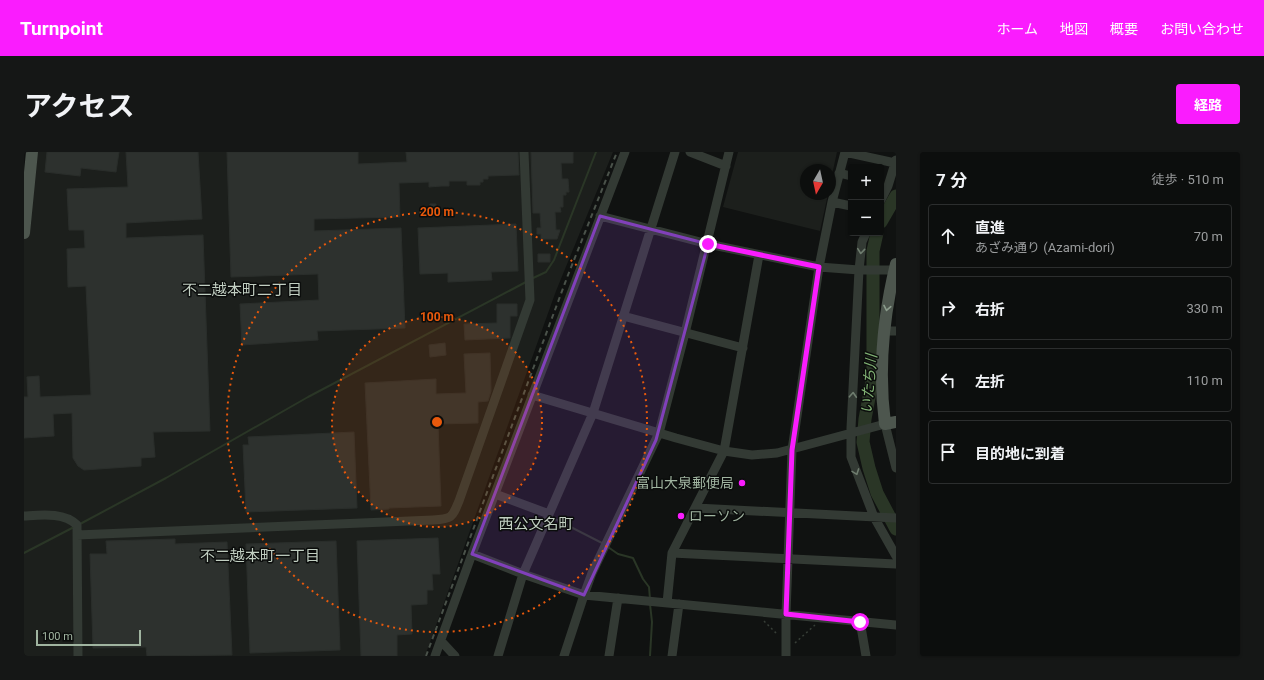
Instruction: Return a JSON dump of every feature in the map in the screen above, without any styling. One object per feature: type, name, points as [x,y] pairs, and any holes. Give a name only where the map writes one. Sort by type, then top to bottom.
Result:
[{"type":"main road","points":[[24,233],[32,152]]},
{"type":"main road","points":[[887,424],[881,378],[883,331],[896,268]]},
{"type":"street","points":[[77,535],[433,520],[447,519],[454,514],[530,300],[524,152]]},
{"type":"street","points":[[435,656],[472,554],[625,152]]},
{"type":"street","points":[[498,656],[524,574],[593,413],[675,152]]},
{"type":"street","points":[[690,152],[726,166]]},
{"type":"street","points":[[564,656],[592,573],[659,433],[708,244],[729,152]]},
{"type":"street","points":[[786,656],[786,614],[792,450],[819,267],[832,202],[845,152],[896,162],[884,185]]},
{"type":"street","points":[[839,173],[848,175]]},
{"type":"street","points":[[832,202],[848,205]]},
{"type":"street","points":[[600,216],[708,244],[819,267],[863,270],[896,268]]},
{"type":"street","points":[[865,236],[862,242],[863,270],[851,457],[874,517],[896,556]]},
{"type":"street","points":[[667,603],[672,553],[724,451],[759,255]]},
{"type":"street","points":[[623,316],[743,348]]},
{"type":"street","points":[[883,331],[896,331]]},
{"type":"street","points":[[532,395],[724,451],[752,455],[792,450],[887,424],[896,468]]},
{"type":"street","points":[[495,494],[549,514]]},
{"type":"street","points":[[696,508],[896,518]]},
{"type":"street","points":[[24,516],[58,516],[71,520],[77,525],[78,656]]},
{"type":"street","points":[[672,553],[896,564]]},
{"type":"street","points":[[472,554],[584,595],[896,625]]},
{"type":"street","points":[[609,656],[618,598]]},
{"type":"street","points":[[672,656],[679,604]]},
{"type":"street","points":[[860,622],[866,656]]},
{"type":"street","points":[[441,641],[455,656]]},
{"type":"path","points":[[764,621],[777,634]]},
{"type":"path","points":[[795,644],[815,625]]},
{"type":"highlighted area","points":[[600,216],[708,244],[656,440],[584,595],[472,554]]},
{"type":"shaded area","points":[[32,152],[613,152],[556,291],[425,656],[24,656],[24,233]]},
{"type":"shaded area","points":[[738,152],[837,152],[834,164],[800,164],[800,200],[827,200],[820,231],[723,207]]},
{"type":"building","points":[[47,152],[119,152],[116,172],[81,168],[80,176],[45,172]]},
{"type":"building","points":[[126,152],[198,152],[202,219],[126,223],[126,238],[203,235],[210,431],[153,432],[155,457],[141,458],[141,466],[84,470],[78,466],[73,458],[72,413],[53,414],[54,436],[24,438],[24,397],[28,397],[27,377],[39,376],[40,397],[91,395],[86,286],[68,287],[67,249],[85,248],[84,230],[69,230],[67,189],[128,187]]},
{"type":"building","points":[[227,152],[358,152],[358,164],[407,162],[406,152],[518,152],[519,175],[488,176],[488,179],[483,179],[483,182],[480,182],[480,185],[467,185],[467,181],[449,181],[449,186],[429,187],[429,182],[399,183],[400,217],[314,219],[314,231],[401,228],[405,328],[317,331],[318,340],[242,345],[240,304],[319,300],[318,274],[231,277]]},
{"type":"building","points":[[531,152],[573,152],[573,163],[561,163],[562,179],[568,179],[569,192],[566,192],[566,195],[563,195],[563,207],[560,207],[561,212],[555,212],[556,230],[560,230],[557,239],[541,239],[541,234],[537,234],[537,228],[541,228],[540,213],[533,213]]},
{"type":"building","points":[[430,204],[436,204],[436,210],[430,210]]},
{"type":"building","points":[[516,224],[518,271],[491,272],[492,280],[448,282],[448,273],[420,274],[418,228]]},
{"type":"building","points":[[538,254],[550,254],[550,262],[538,262]]},
{"type":"building","points":[[497,304],[517,304],[517,316],[510,316],[510,338],[465,340],[464,324],[497,323]]},
{"type":"building","points":[[445,343],[446,355],[430,357],[429,345]]},
{"type":"building","points":[[490,353],[491,391],[488,401],[478,402],[478,423],[438,424],[441,506],[371,510],[365,383],[436,379],[436,394],[466,393],[464,354]]},
{"type":"building","points":[[354,432],[357,508],[246,512],[243,445],[249,445],[248,437]]},
{"type":"building","points":[[438,538],[440,574],[432,574],[433,590],[427,590],[427,604],[411,605],[412,634],[397,635],[397,656],[361,656],[357,541]]},
{"type":"building","points":[[175,539],[175,544],[227,542],[232,655],[147,656],[146,647],[93,648],[90,554],[107,554],[106,541]]},
{"type":"building","points":[[336,541],[340,650],[250,653],[246,544]]},
{"type":"waterway","points":[[531,279],[546,272],[554,260],[596,152]]},
{"type":"waterway","name":"いたち川","points":[[884,217],[896,196]]},
{"type":"waterway","name":"いたち川","points":[[876,236],[873,251],[873,376],[865,419],[863,442],[877,493],[896,529]]},
{"type":"waterway","points":[[80,524],[166,478],[308,397],[526,282]]},
{"type":"waterway","points":[[555,519],[602,543]]},
{"type":"waterway","points":[[24,553],[74,527]]},
{"type":"waterway","points":[[608,547],[618,554],[633,558],[643,579],[649,587],[650,599]]},
{"type":"waterway","points":[[650,604],[652,622],[650,656]]},
{"type":"railway","points":[[426,656],[568,275],[617,152]]},
{"type":"place","name":"富山大泉郵便局","points":[[742,483]]},
{"type":"place","name":"ローソン","points":[[681,516]]},
{"type":"district","name":"不二越本町二丁目","points":[[242,290]]},
{"type":"district","name":"西公文名町","points":[[536,524]]},
{"type":"district","name":"不二越本町一丁目","points":[[260,556]]},
{"type":"route","points":[[708,244],[819,267],[792,450],[786,614],[860,622]]}]
